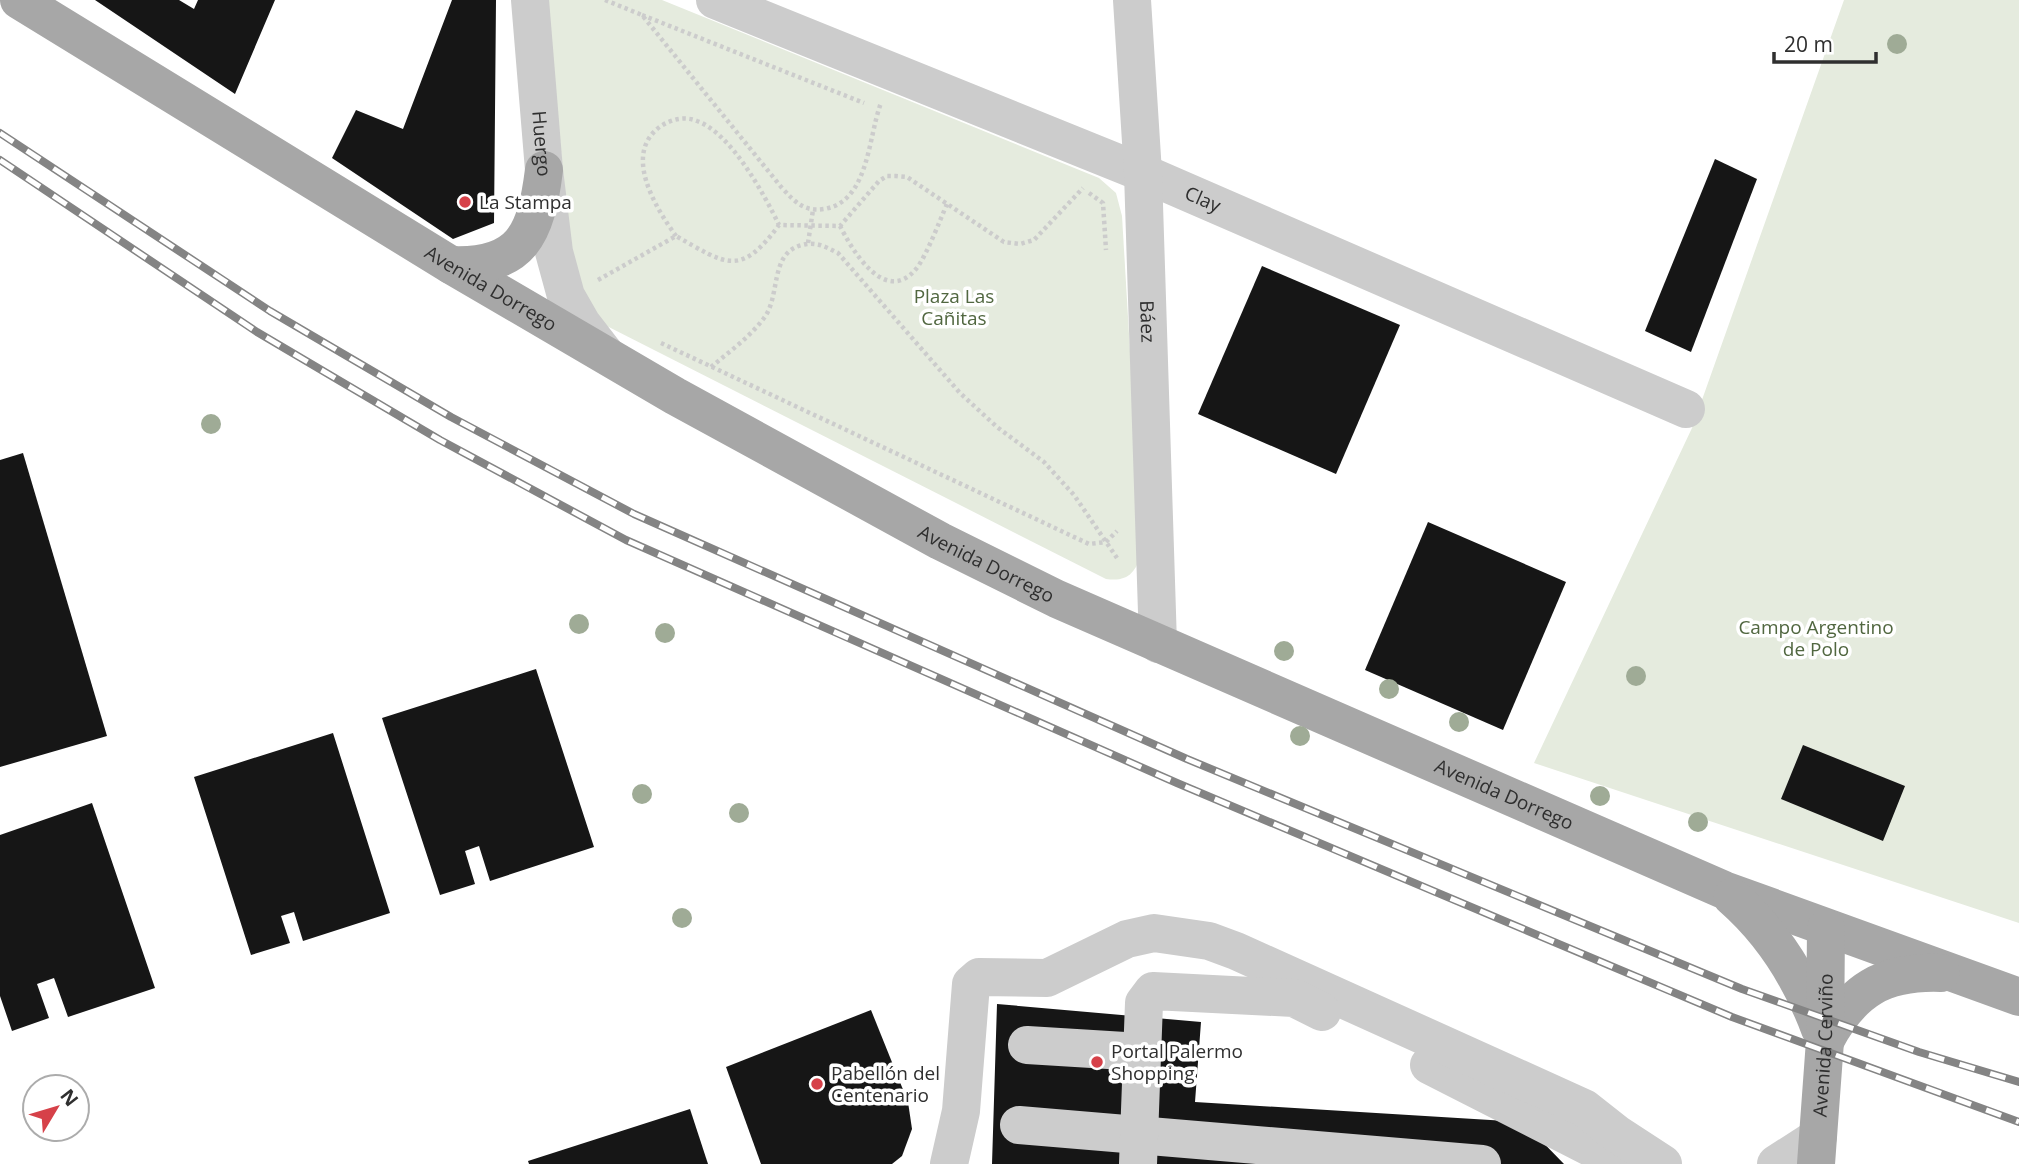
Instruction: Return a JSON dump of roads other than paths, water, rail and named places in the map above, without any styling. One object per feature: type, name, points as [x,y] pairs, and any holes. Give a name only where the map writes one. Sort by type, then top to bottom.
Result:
[{"type":"main road","name":"Avenida Dorrego","points":[[19,0],[451,265],[675,396],[940,541],[1158,645],[1724,890],[2019,997]]},
{"type":"main road","points":[[451,265],[477,266],[501,259],[522,243],[534,222],[544,170]]},
{"type":"main road","points":[[1724,890],[1767,932],[1791,966],[1810,1002],[1825,1041]]},
{"type":"main road","name":"Avenida Cerviño","points":[[1817,1150],[1825,1041],[1826,928]]},
{"type":"main road","points":[[1825,1041],[1838,1016],[1857,996],[1881,981],[1916,972],[1953,974]]},
{"type":"street","name":"Huergo","points":[[530,0],[544,170],[554,252],[566,296],[582,324],[606,355]]},
{"type":"street","name":"Clay","points":[[715,0],[1127,167],[1686,409]]},
{"type":"street","name":"Báez","points":[[1132,0],[1127,167],[1158,645]]},
{"type":"street","points":[[949,1164],[961,1111],[971,984],[979,977],[1047,978],[1127,939],[1154,933],[1209,941],[1236,951],[1534,1085],[1584,1108],[1617,1134],[1663,1164]]},
{"type":"street","points":[[1138,1150],[1144,1003],[1153,991],[1294,998],[1621,1162]]},
{"type":"street","points":[[1027,1045],[1142,1046]]},
{"type":"street","points":[[1019,1125],[1138,1150],[1482,1164]]},
{"type":"street","points":[[1776,1164],[1817,1150]]},
{"type":"railway","points":[[0,133],[270,311],[451,417],[634,514],[1187,759],[1742,989],[1919,1052],[2019,1082]]},
{"type":"railway","points":[[0,160],[257,332],[440,440],[626,540],[1177,783],[1732,1017],[2019,1122]]},
{"type":"place","name":"La Stampa","points":[[465,202]]},
{"type":"place","name":"Portal Palermo Shopping","points":[[1097,1062]]},
{"type":"place","name":"Pabellón del Centenario","points":[[817,1084]]},
{"type":"park label","name":"Plaza Las Cañitas","points":[[954,307]]},
{"type":"park label","name":"Campo Argentino de Polo","points":[[1816,638]]}]
